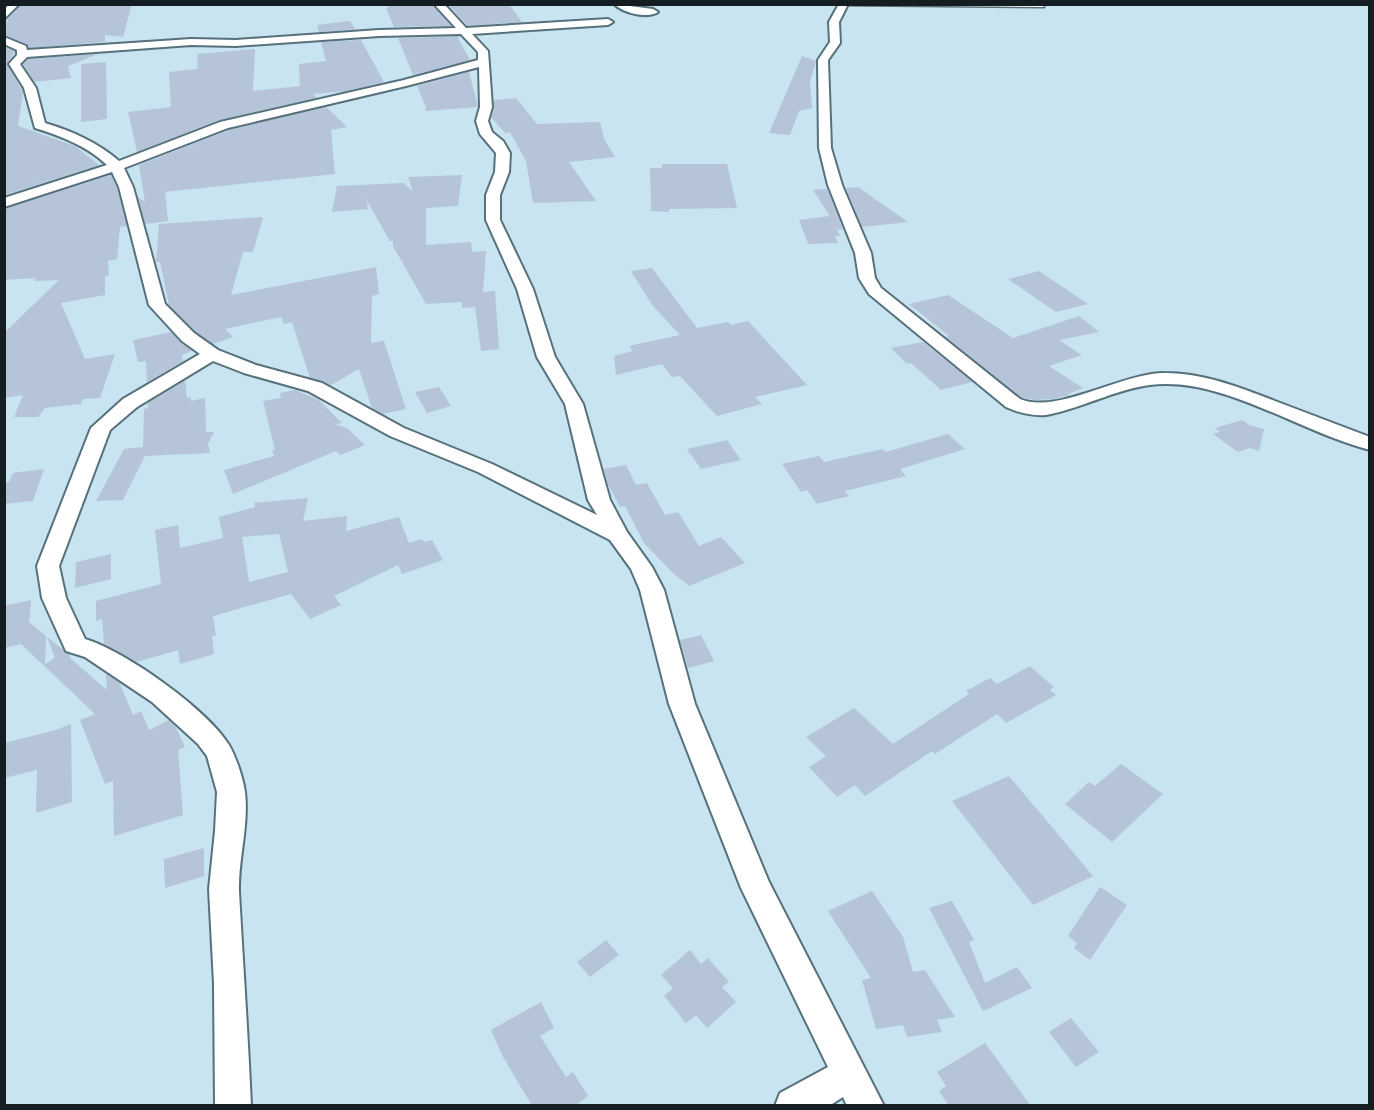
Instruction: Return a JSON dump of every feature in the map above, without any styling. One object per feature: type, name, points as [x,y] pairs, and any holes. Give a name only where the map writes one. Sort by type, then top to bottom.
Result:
[{"type":"street","points":[[4,16],[15,4]]},
{"type":"street","points":[[438,4],[483,51],[486,107],[482,121],[486,134],[498,144],[503,153],[502,171],[493,195],[492,220],[525,289],[546,357],[574,404],[599,500],[618,535],[641,567],[652,590],[681,704],[756,888],[866,1106]]},
{"type":"street","points":[[618,4],[626,9],[653,12]]},
{"type":"street","points":[[843,5],[834,22],[834,43],[827,51],[824,60],[825,148],[835,185],[863,253],[867,278],[874,291],[1013,403],[1026,409],[1039,411],[1142,381],[1174,379],[1220,387],[1370,444]]},
{"type":"street","points":[[14,62],[380,33],[465,31],[608,22]]},
{"type":"street","points":[[4,40],[22,48],[14,62]]},
{"type":"street","points":[[14,62],[30,88],[39,125],[67,134],[102,153],[116,166],[126,187],[157,305],[188,337],[212,354],[250,369],[315,387],[396,432],[485,468],[618,535]]},
{"type":"street","points":[[4,202],[36,194],[145,157],[224,125],[406,83],[484,62]]},
{"type":"street","points":[[212,354],[130,403],[101,428],[48,566],[54,598],[75,645],[94,651],[161,695],[207,736],[219,752],[231,792],[230,831],[224,889],[230,984],[233,1106]]},
{"type":"street","points":[[793,1106],[849,1075]]},
{"type":"lane","points":[[843,5],[1042,6]]},
{"type":"building","points":[[21,4],[132,4],[123,37],[105,35],[105,42],[29,48],[27,44],[4,35],[8,19]]},
{"type":"building","points":[[387,4],[432,4],[451,26],[394,27],[386,8],[388,8]]},
{"type":"building","points":[[448,4],[509,4],[522,22],[467,26]]},
{"type":"building","points":[[350,21],[355,29],[319,32],[317,25]]},
{"type":"building","points":[[457,36],[470,60],[413,75],[398,38]]},
{"type":"building","points":[[361,40],[384,82],[348,91],[313,94],[317,98],[219,120],[137,152],[128,112],[171,107],[169,72],[197,69],[198,54],[255,49],[253,91],[300,86],[299,64],[326,61],[321,42]]},
{"type":"building","points":[[4,47],[15,51],[7,64],[23,92],[18,126],[75,146],[99,165],[4,195]]},
{"type":"building","points":[[98,54],[68,66],[71,78],[34,82],[23,64],[28,59]]},
{"type":"building","points":[[802,56],[816,61],[810,82],[812,108],[799,111],[790,135],[769,133]]},
{"type":"building","points":[[106,62],[107,119],[81,122],[81,64]]},
{"type":"building","points":[[469,72],[478,107],[425,111],[426,107],[417,86]]},
{"type":"building","points":[[516,98],[537,124],[600,122],[604,139],[615,157],[569,162],[596,201],[533,203],[526,161],[510,132],[505,133],[491,117],[494,100]]},
{"type":"building","points":[[326,107],[347,127],[331,130],[335,174],[165,192],[168,221],[145,224],[138,197],[145,202],[139,165],[229,130]]},
{"type":"building","points":[[662,164],[727,164],[737,208],[651,211],[650,168],[662,168]]},
{"type":"building","points":[[111,175],[117,188],[127,226],[120,227],[117,259],[108,261],[109,275],[105,276],[105,295],[61,303],[85,359],[115,354],[100,398],[83,399],[81,404],[45,408],[38,417],[14,417],[23,395],[4,398],[4,333],[59,280],[34,281],[36,278],[4,280],[4,209]]},
{"type":"building","points":[[462,175],[458,206],[426,208],[426,245],[471,242],[472,252],[486,251],[483,292],[495,291],[499,349],[481,351],[475,307],[462,308],[462,302],[426,304],[393,246],[393,241],[390,241],[366,199],[368,209],[332,212],[337,186],[404,183],[413,192],[408,177]]},
{"type":"building","points":[[858,187],[908,222],[862,227],[846,188]]},
{"type":"building","points":[[827,189],[843,229],[838,230],[835,225],[840,236],[835,236],[838,243],[808,244],[799,220],[830,216],[813,190]]},
{"type":"building","points":[[263,217],[253,252],[243,252],[231,295],[376,267],[379,294],[372,296],[371,343],[384,341],[406,409],[383,414],[372,408],[359,369],[331,385],[310,378],[292,322],[284,324],[281,317],[225,329],[233,337],[213,344],[195,331],[169,305],[160,262],[156,262],[159,224]]},
{"type":"building","points":[[652,268],[697,328],[748,321],[807,385],[755,397],[762,404],[717,416],[680,376],[672,377],[662,364],[616,375],[614,356],[633,351],[629,346],[680,335],[652,305],[631,271]]},
{"type":"building","points":[[1039,271],[1088,304],[1056,312],[1008,279]]},
{"type":"building","points":[[948,295],[1013,338],[1079,316],[1099,332],[1059,340],[1082,355],[1049,366],[1083,388],[1068,394],[1070,395],[1052,399],[1035,400],[1021,397],[909,304]]},
{"type":"building","points":[[171,332],[192,351],[182,355],[183,361],[147,382],[146,361],[138,362],[133,340]]},
{"type":"building","points":[[923,342],[973,382],[941,390],[911,363],[907,364],[891,348]]},
{"type":"building","points":[[185,380],[187,398],[191,397],[191,401],[205,398],[206,432],[214,432],[208,444],[210,453],[145,456],[123,500],[96,501],[124,449],[143,447],[144,409],[148,408],[148,403]]},
{"type":"building","points":[[439,387],[451,406],[427,413],[415,392]]},
{"type":"building","points":[[295,390],[319,400],[342,423],[336,424],[348,429],[365,445],[340,455],[336,451],[233,494],[224,470],[274,456],[272,450],[275,450],[263,401],[281,398],[280,393]]},
{"type":"building","points":[[1242,420],[1249,425],[1264,429],[1259,451],[1250,448],[1238,452],[1213,434],[1220,432],[1215,428]]},
{"type":"building","points":[[948,434],[965,449],[900,469],[906,476],[845,491],[849,496],[817,504],[807,490],[801,492],[782,464],[819,456],[824,462],[883,449],[886,452]]},
{"type":"building","points":[[727,440],[741,460],[701,469],[687,449]]},
{"type":"building","points":[[626,465],[636,485],[647,483],[665,515],[678,512],[699,546],[721,537],[745,563],[689,586],[673,573],[644,543],[625,506],[620,507],[608,484],[604,469]]},
{"type":"building","points":[[44,469],[33,501],[4,504],[4,483],[9,482],[13,473]]},
{"type":"building","points":[[308,498],[303,521],[347,516],[346,531],[399,517],[409,543],[422,539],[424,542],[432,540],[443,560],[402,574],[398,565],[334,596],[341,605],[310,619],[291,594],[213,616],[216,635],[212,636],[214,654],[180,664],[178,650],[137,662],[104,644],[102,619],[96,621],[96,601],[161,584],[155,530],[178,525],[180,548],[223,538],[219,517],[255,507],[254,503]],"holes":[[[279,534],[288,572],[249,582],[242,537]]]},
{"type":"building","points":[[111,554],[111,579],[75,588],[76,562]]},
{"type":"building","points":[[31,600],[29,622],[46,636],[45,664],[55,658],[47,637],[107,690],[106,674],[119,682],[133,715],[141,711],[149,730],[169,720],[175,726],[185,747],[178,750],[183,815],[114,836],[113,781],[105,784],[80,720],[95,714],[21,644],[4,648],[4,606]]},
{"type":"building","points":[[701,635],[714,661],[688,668],[680,640]]},
{"type":"building","points":[[1030,666],[1054,687],[1050,690],[1056,695],[1006,723],[997,714],[935,754],[932,751],[865,796],[855,785],[837,797],[809,767],[826,756],[806,737],[854,708],[893,744],[969,694],[966,691],[990,678],[997,684]]},
{"type":"building","points":[[71,724],[72,802],[36,813],[37,770],[4,778],[4,743]]},
{"type":"building","points":[[1121,764],[1163,794],[1112,842],[1065,804],[1089,782],[1095,786]]},
{"type":"building","points":[[1009,776],[1093,876],[1033,905],[952,801]]},
{"type":"building","points":[[204,848],[204,876],[165,888],[164,859]]},
{"type":"building","points":[[1100,887],[1127,905],[1090,960],[1074,948],[1077,943],[1068,936]]},
{"type":"building","points":[[872,891],[903,937],[913,972],[925,970],[955,1017],[937,1020],[942,1032],[907,1037],[903,1025],[876,1029],[862,980],[871,978],[828,911]]},
{"type":"building","points":[[952,901],[974,940],[969,942],[985,983],[1017,967],[1032,988],[983,1011],[929,908]]},
{"type":"building","points":[[606,940],[619,955],[590,977],[577,962]]},
{"type":"building","points":[[690,950],[701,964],[708,958],[729,982],[722,987],[736,1002],[707,1028],[696,1015],[686,1023],[664,996],[673,988],[661,975]]},
{"type":"building","points":[[541,1002],[554,1028],[540,1036],[566,1077],[573,1072],[588,1096],[575,1106],[532,1106],[502,1055],[491,1030]]},
{"type":"building","points":[[1071,1018],[1099,1052],[1076,1067],[1049,1032]]},
{"type":"building","points":[[985,1043],[1031,1106],[949,1106],[939,1091],[946,1086],[937,1072]]}]
